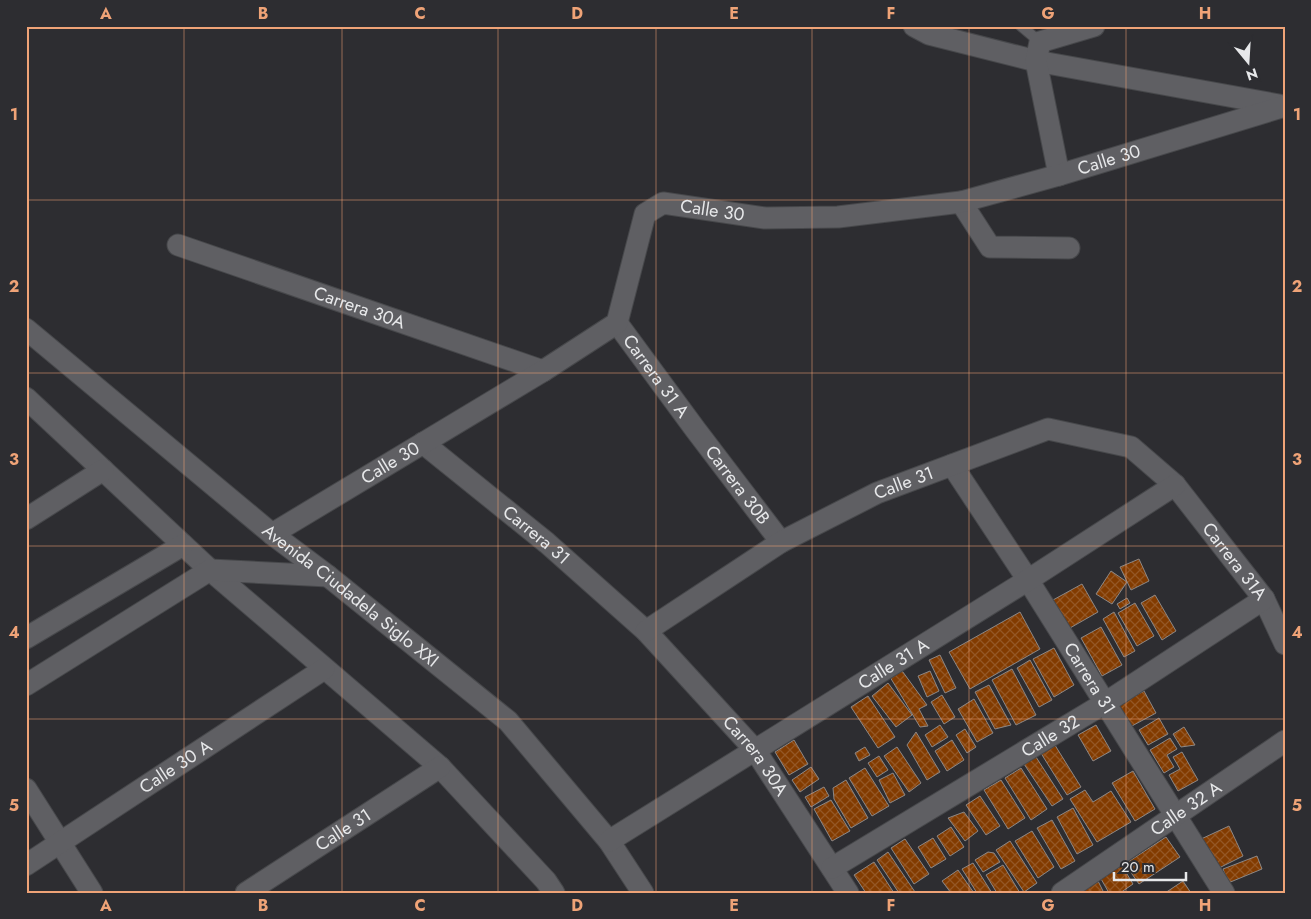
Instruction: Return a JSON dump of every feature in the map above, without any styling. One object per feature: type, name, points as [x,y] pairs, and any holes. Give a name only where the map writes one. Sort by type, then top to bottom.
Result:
[{"type":"street","points":[[914,26],[929,34],[1038,51],[1284,106]]},
{"type":"street","points":[[1038,51],[1094,26]]},
{"type":"street","points":[[1038,51],[1059,175]]},
{"type":"street","name":"Calle 30","points":[[272,534],[543,371],[617,323],[645,214],[663,203],[766,218],[838,217],[961,202],[1059,175],[1284,106]]},
{"type":"street","points":[[961,202],[990,247],[1069,248]]},
{"type":"street","name":"Carrera 30A","points":[[178,245],[543,371]]},
{"type":"street","name":"Carrera 31 A","points":[[617,323],[695,430]]},
{"type":"street","name":"Avenida Ciudadela Siglo XXI","points":[[26,329],[272,534],[328,576],[508,720],[609,841],[642,893]]},
{"type":"street","points":[[26,398],[210,570],[440,767],[546,881],[554,893]]},
{"type":"street","name":"Calle 31","points":[[646,631],[781,542],[877,493],[1048,429],[1131,447],[1176,485]]},
{"type":"street","name":"Carrera 30B","points":[[695,430],[781,542]]},
{"type":"street","name":"Carrera 31","points":[[423,443],[547,543],[646,631]]},
{"type":"street","name":"Carrera 31","points":[[952,465],[1028,580],[1224,893]]},
{"type":"street","points":[[26,519],[103,470]]},
{"type":"street","name":"Calle 31 A","points":[[609,841],[1028,580],[1176,485]]},
{"type":"street","name":"Carrera 31A","points":[[1176,485],[1264,599],[1285,644]]},
{"type":"street","points":[[26,638],[183,545]]},
{"type":"street","points":[[26,685],[210,570],[328,576]]},
{"type":"street","name":"Calle 32","points":[[832,868],[1105,703],[1264,599]]},
{"type":"street","name":"Carrera 30A","points":[[646,631],[755,750],[848,893]]},
{"type":"street","name":"Calle 30 A","points":[[26,866],[324,669]]},
{"type":"street","name":"Calle 32 A","points":[[1062,893],[1285,741]]},
{"type":"street","name":"Calle 31","points":[[246,893],[440,767]]},
{"type":"street","points":[[26,789],[92,893]]},
{"type":"lane","points":[[1021,26],[1038,51]]},
{"type":"building","points":[[1139,559],[1149,581],[1131,590],[1120,567]]},
{"type":"building","points":[[1111,571],[1127,582],[1112,604],[1096,594]]},
{"type":"building","points":[[1082,584],[1098,612],[1070,628],[1053,600]]},
{"type":"building","points":[[1155,595],[1176,631],[1162,640],[1141,603]]},
{"type":"building","points":[[1127,598],[1130,603],[1120,609],[1117,604]]},
{"type":"building","points":[[1135,603],[1154,636],[1137,646],[1118,613]]},
{"type":"building","points":[[1020,612],[1040,649],[970,689],[949,652]]},
{"type":"building","points":[[1114,612],[1135,651],[1124,657],[1103,619]]},
{"type":"building","points":[[1101,627],[1122,665],[1102,676],[1081,638]]},
{"type":"building","points":[[1054,648],[1074,685],[1054,697],[1033,659]]},
{"type":"building","points":[[940,655],[956,688],[945,693],[929,660]]},
{"type":"building","points":[[1030,660],[1052,700],[1039,707],[1017,668]]},
{"type":"building","points":[[900,668],[927,705],[919,709],[928,726],[920,727],[890,677]]},
{"type":"building","points":[[1012,669],[1036,715],[1016,725],[992,680]]},
{"type":"building","points":[[930,671],[939,691],[927,697],[918,676]]},
{"type":"building","points":[[888,683],[912,715],[896,727],[872,696]]},
{"type":"building","points":[[989,685],[1011,725],[995,729],[975,692]]},
{"type":"building","points":[[1144,691],[1156,713],[1130,727],[1118,705]]},
{"type":"building","points":[[942,695],[955,717],[944,724],[931,702]]},
{"type":"building","points":[[868,696],[895,737],[878,748],[851,707]]},
{"type":"building","points":[[974,699],[993,733],[977,742],[958,709]]},
{"type":"building","points":[[1159,718],[1168,734],[1148,745],[1139,730]]},
{"type":"building","points":[[940,725],[948,737],[932,747],[925,735]]},
{"type":"building","points":[[1096,725],[1111,751],[1093,761],[1078,735]]},
{"type":"building","points":[[1184,727],[1195,745],[1181,747],[1173,734]]},
{"type":"building","points":[[965,729],[976,747],[967,753],[956,735]]},
{"type":"building","points":[[916,732],[940,772],[927,780],[907,745]]},
{"type":"building","points":[[1170,738],[1177,749],[1167,755],[1174,767],[1164,773],[1150,750]]},
{"type":"building","points":[[794,740],[808,764],[789,775],[775,752]]},
{"type":"building","points":[[952,740],[964,760],[947,771],[935,751]]},
{"type":"building","points":[[1053,742],[1081,787],[1067,795],[1039,750]]},
{"type":"building","points":[[865,747],[870,755],[859,761],[855,753]]},
{"type":"building","points":[[897,747],[921,783],[909,792],[884,756]]},
{"type":"building","points":[[1182,752],[1198,780],[1178,791],[1169,775],[1180,769],[1173,757]]},
{"type":"building","points":[[879,756],[888,770],[877,777],[868,763]]},
{"type":"building","points":[[1036,757],[1063,799],[1052,806],[1024,764]]},
{"type":"building","points":[[811,767],[819,779],[800,792],[792,780]]},
{"type":"building","points":[[865,768],[889,806],[872,816],[849,778]]},
{"type":"building","points":[[1021,768],[1047,809],[1031,820],[1005,778]]},
{"type":"building","points":[[1133,771],[1155,809],[1135,821],[1112,783]]},
{"type":"building","points":[[893,773],[905,795],[890,803],[879,780]]},
{"type":"building","points":[[846,780],[868,818],[851,828],[834,799],[833,788]]},
{"type":"building","points":[[1001,780],[1025,818],[1008,829],[984,790]]},
{"type":"building","points":[[824,787],[829,796],[811,807],[805,797]]},
{"type":"building","points":[[1085,790],[1093,802],[1111,791],[1131,822],[1097,842],[1070,799]]},
{"type":"building","points":[[980,796],[1000,826],[986,835],[966,805]]},
{"type":"building","points":[[831,800],[850,831],[832,841],[814,809]]},
{"type":"building","points":[[1073,808],[1093,845],[1077,854],[1057,817]]},
{"type":"building","points":[[964,812],[978,831],[965,841],[948,818]]},
{"type":"building","points":[[1052,820],[1075,861],[1061,869],[1037,828]]},
{"type":"building","points":[[1229,826],[1243,856],[1213,871],[1199,840]]},
{"type":"building","points":[[951,827],[964,847],[950,856],[937,836]]},
{"type":"building","points":[[1032,831],[1054,867],[1038,878],[1015,841]]},
{"type":"building","points":[[1166,837],[1180,857],[1139,884],[1125,864]]},
{"type":"building","points":[[933,838],[946,859],[931,868],[918,847]]},
{"type":"building","points":[[905,839],[929,874],[914,884],[891,848]]},
{"type":"building","points":[[1010,841],[1037,883],[1024,892],[996,850]]},
{"type":"building","points":[[888,852],[914,893],[899,893],[877,860]]},
{"type":"building","points":[[988,852],[994,853],[1000,862],[983,872],[975,860]]},
{"type":"building","points":[[1257,856],[1262,869],[1228,883],[1223,869]]},
{"type":"building","points":[[874,862],[894,893],[866,893],[854,875]]},
{"type":"building","points":[[973,863],[992,893],[977,893],[962,869]]},
{"type":"building","points":[[1121,864],[1133,884],[1120,893],[1109,893],[1100,877]]},
{"type":"building","points":[[1003,865],[1020,893],[997,893],[986,875]]},
{"type":"building","points":[[958,870],[974,893],[951,893],[942,881]]},
{"type":"building","points":[[1098,881],[1104,893],[1077,893]]},
{"type":"building","points":[[1183,881],[1191,893],[1165,893]]}]
